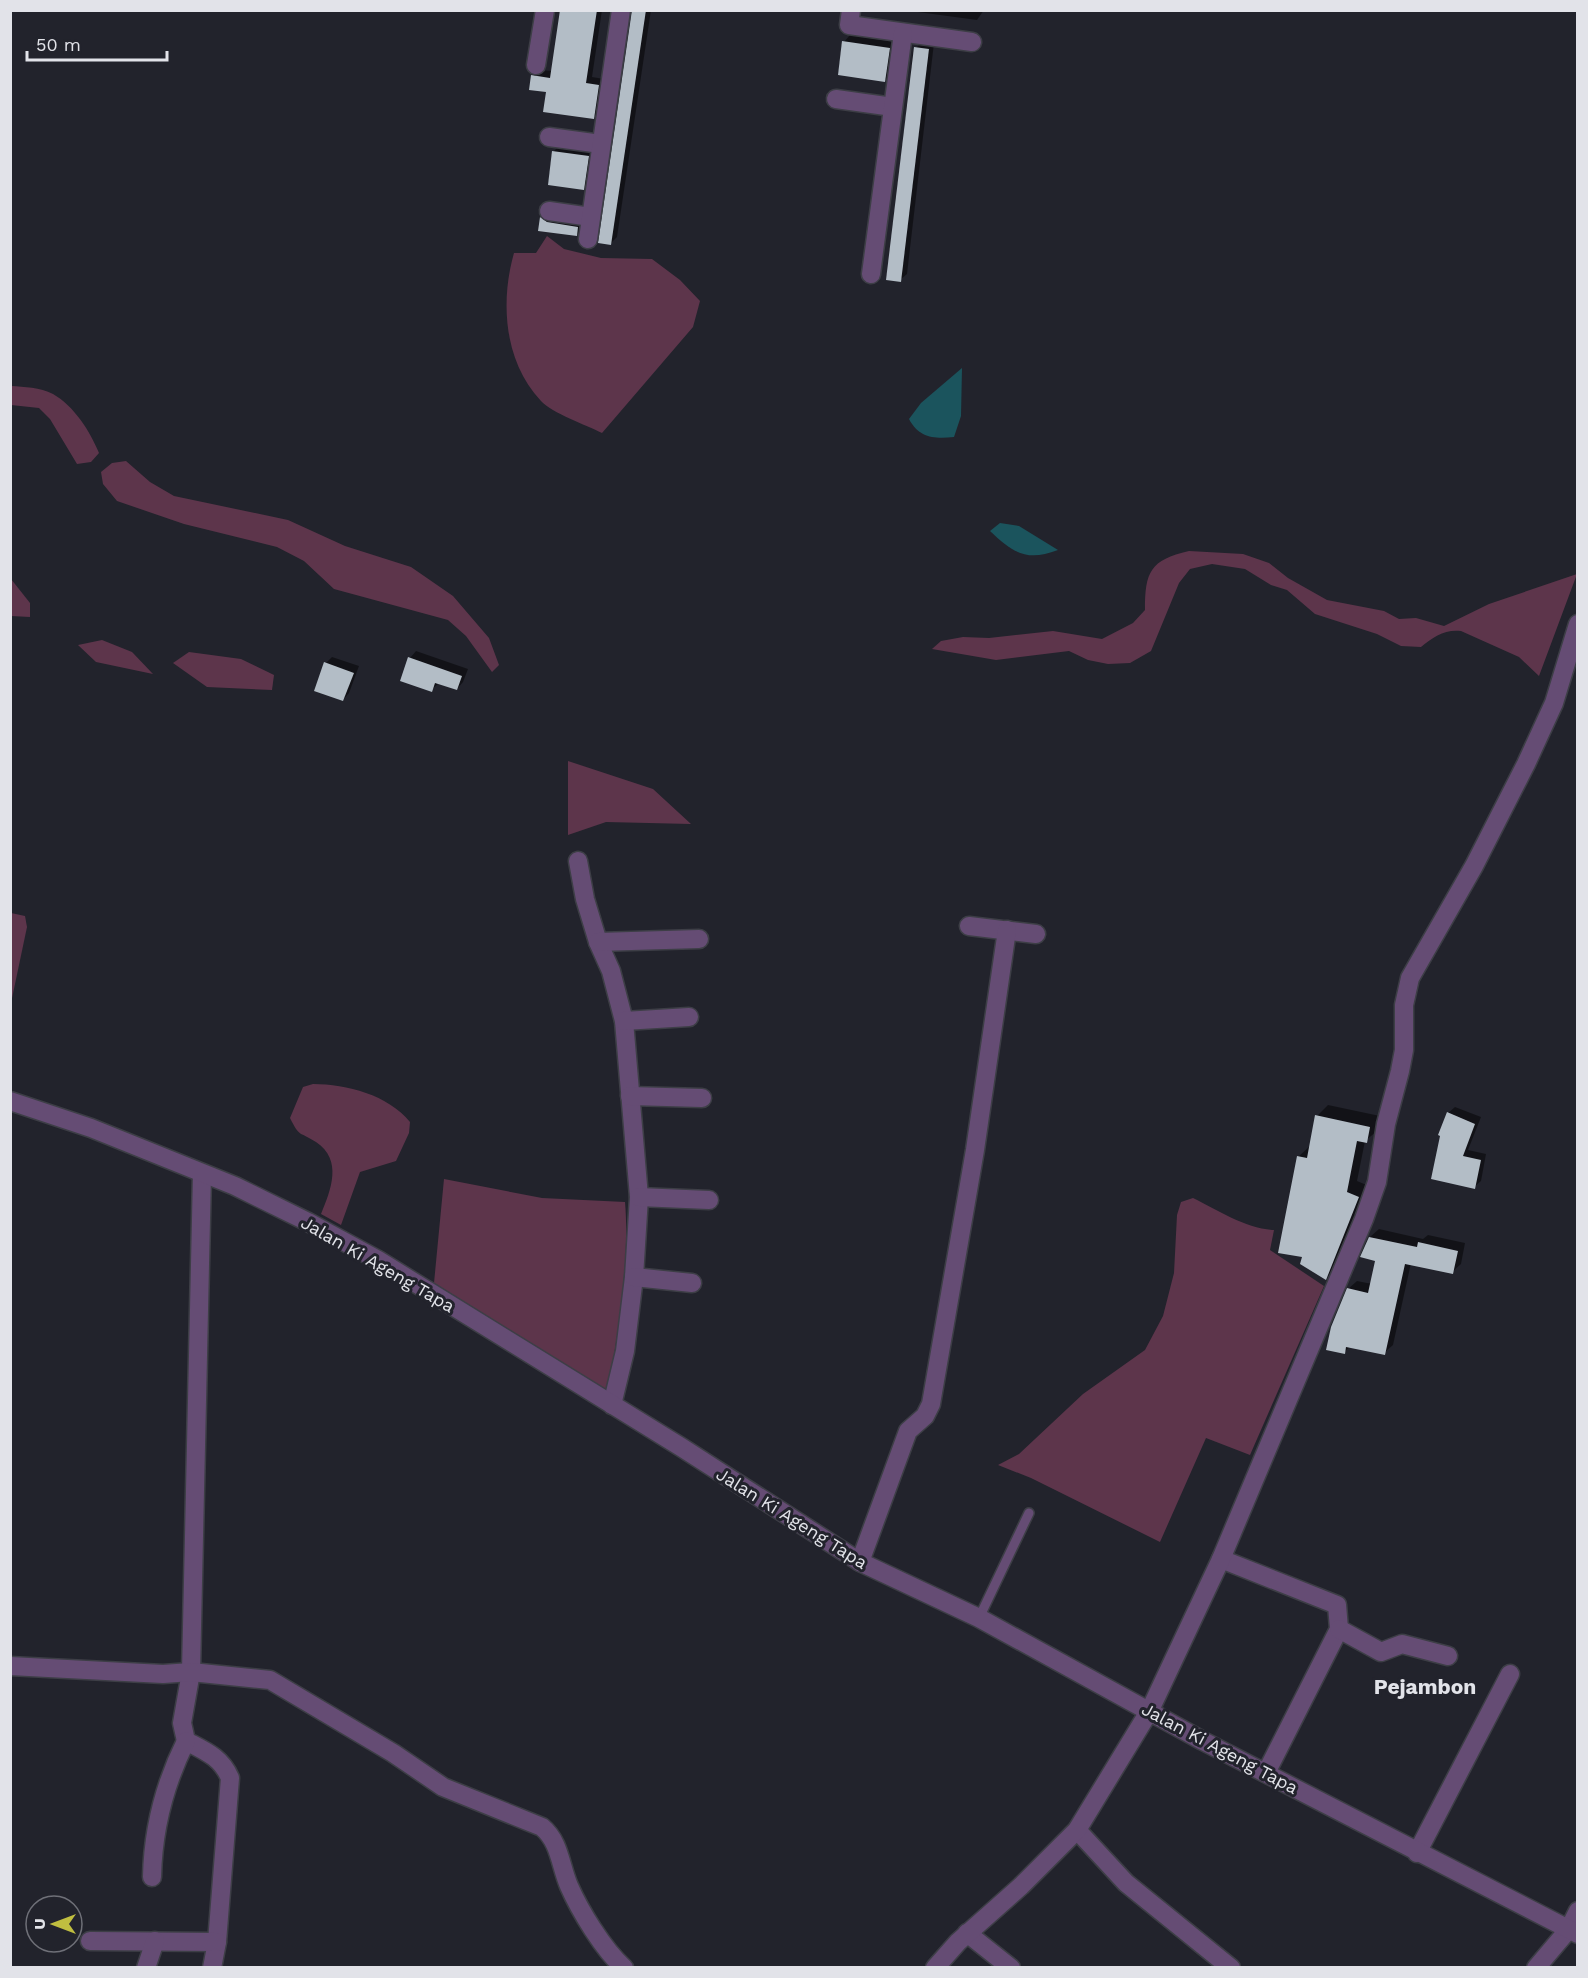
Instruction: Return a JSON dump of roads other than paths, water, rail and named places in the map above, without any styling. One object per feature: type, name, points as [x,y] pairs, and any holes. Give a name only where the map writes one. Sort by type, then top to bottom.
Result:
[{"type":"street","points":[[536,65],[545,10]]},
{"type":"street","points":[[588,238],[621,10]]},
{"type":"street","points":[[851,10],[849,25],[972,42]]},
{"type":"street","points":[[871,274],[903,33]]},
{"type":"street","points":[[836,99],[893,106]]},
{"type":"street","points":[[549,137],[601,144]]},
{"type":"street","points":[[549,211],[591,217]]},
{"type":"street","points":[[935,1968],[967,1934],[1021,1886],[1077,1830],[1150,1710],[1221,1559],[1327,1312],[1377,1182],[1386,1124],[1404,1050],[1404,1005],[1410,978],[1474,866],[1526,764],[1554,703],[1578,624]]},
{"type":"street","points":[[578,861],[585,899],[598,942],[611,971],[624,1021],[639,1197],[634,1276],[625,1351],[612,1406]]},
{"type":"street","points":[[969,926],[1036,934]]},
{"type":"street","points":[[860,1562],[908,1431],[925,1416],[930,1404],[975,1150],[1007,930]]},
{"type":"street","points":[[598,942],[699,939]]},
{"type":"street","points":[[624,1021],[689,1017]]},
{"type":"street","points":[[630,1096],[702,1098]]},
{"type":"street","name":"Jalan Ki Ageng Tapa","points":[[10,1101],[91,1128],[235,1186],[378,1260],[860,1562],[979,1618],[1266,1773],[1573,1932]]},
{"type":"street","points":[[152,1877],[153,1845],[158,1814],[173,1767],[186,1741],[182,1723],[191,1672],[202,1174]]},
{"type":"street","points":[[639,1197],[709,1200]]},
{"type":"street","points":[[634,1276],[692,1283]]},
{"type":"street","points":[[1221,1559],[1337,1605],[1339,1629],[1266,1773]]},
{"type":"street","points":[[1339,1629],[1381,1652],[1402,1644],[1448,1656]]},
{"type":"street","points":[[10,1666],[163,1674],[191,1672],[270,1680],[393,1753],[443,1787],[542,1827],[552,1835],[568,1884],[582,1912],[624,1968]]},
{"type":"street","points":[[1418,1853],[1510,1674]]},
{"type":"street","points":[[186,1741],[215,1756],[224,1765],[230,1778],[217,1942],[212,1968]]},
{"type":"street","points":[[1077,1830],[1126,1883],[1231,1968]]},
{"type":"street","points":[[1536,1968],[1573,1932],[1578,1911]]},
{"type":"street","points":[[967,1934],[1011,1968]]},
{"type":"street","points":[[90,1941],[217,1942]]},
{"type":"street","points":[[146,1968],[155,1941]]},
{"type":"lane","points":[[979,1618],[1029,1513]]},
{"type":"water","points":[[962,368],[961,416],[954,437],[940,438],[922,434],[909,419],[921,403]]},
{"type":"water","points":[[1000,523],[1019,526],[1058,550],[1047,554],[1029,555],[1013,550],[990,531]]},
{"type":"district","name":"Pejambon","points":[[1425,1686]]}]
